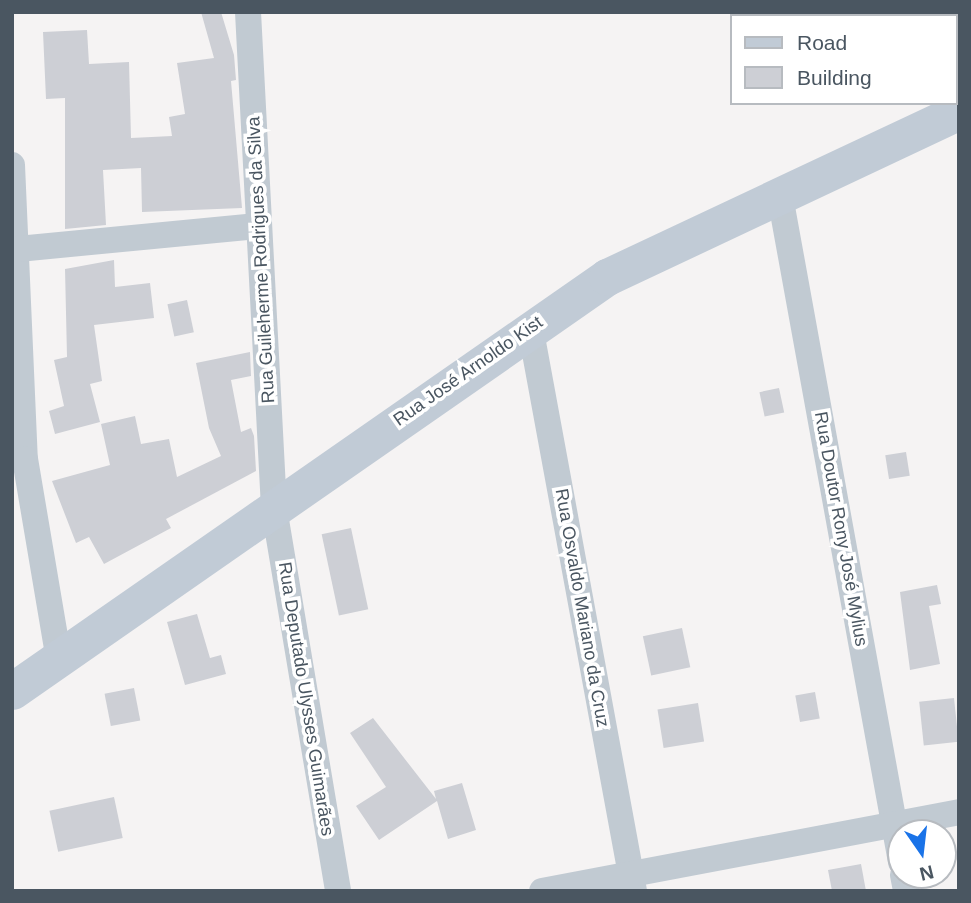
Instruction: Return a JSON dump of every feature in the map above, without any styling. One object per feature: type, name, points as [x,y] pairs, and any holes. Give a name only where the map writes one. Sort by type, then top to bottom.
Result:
[{"type":"street","name":"Rua Guileherme Rodrigues da Silva","points":[[248,12],[274,508]]},
{"type":"street","name":"Rua José Arnoldo Kist","points":[[12,691],[58,655],[274,508],[530,326],[607,277],[959,111]]},
{"type":"street","points":[[12,165],[18,249],[25,458],[58,655]]},
{"type":"street","name":"Rua Doutor Rony José Mylius","points":[[780,196],[893,819]]},
{"type":"street","points":[[18,249],[258,226]]},
{"type":"street","name":"Rua Osvaldo Mariano da Cruz","points":[[530,326],[633,883]]},
{"type":"street","name":"Rua Deputado Ulysses Guimarães","points":[[274,508],[338,891]]},
{"type":"street","points":[[924,819],[959,812]]},
{"type":"street","points":[[542,891],[633,883],[887,827]]},
{"type":"building","points":[[201,12],[221,12],[234,55],[236,80],[231,81],[242,208],[142,212],[141,168],[103,170],[106,225],[65,229],[65,98],[46,99],[43,32],[87,30],[89,64],[129,62],[131,138],[172,136],[169,117],[185,114],[177,63],[214,58]]},
{"type":"building","points":[[114,260],[115,287],[150,283],[154,318],[94,325],[102,381],[90,384],[100,422],[55,434],[49,411],[64,406],[54,360],[67,357],[65,269]]},
{"type":"building","points":[[187,300],[194,332],[174,336],[167,304]]},
{"type":"building","points":[[250,352],[251,376],[231,380],[241,432],[251,428],[254,436],[256,471],[166,519],[171,528],[104,564],[89,537],[76,543],[52,481],[110,465],[101,424],[135,416],[141,444],[169,439],[177,477],[221,456],[209,428],[196,363]]},
{"type":"building","points":[[779,388],[784,412],[765,417],[759,392]]},
{"type":"building","points":[[906,452],[910,476],[889,479],[885,455]]},
{"type":"building","points":[[351,528],[368,609],[339,615],[322,534]]},
{"type":"building","points":[[937,585],[941,604],[929,606],[940,664],[910,670],[900,592]]},
{"type":"building","points":[[197,614],[210,658],[221,655],[226,674],[185,685],[167,622]]},
{"type":"building","points":[[682,628],[690,667],[651,675],[643,636]]},
{"type":"building","points":[[134,688],[140,720],[111,726],[105,694]]},
{"type":"building","points":[[815,692],[820,719],[800,722],[795,695]]},
{"type":"building","points":[[954,698],[959,742],[924,745],[919,702]]},
{"type":"building","points":[[698,703],[704,742],[664,748],[658,709]]},
{"type":"building","points":[[373,718],[436,799],[434,791],[462,783],[476,830],[448,839],[437,801],[379,840],[356,806],[386,787],[350,733]]},
{"type":"building","points":[[114,797],[123,838],[58,852],[49,811]]},
{"type":"building","points":[[861,864],[866,891],[832,891],[828,870]]}]
